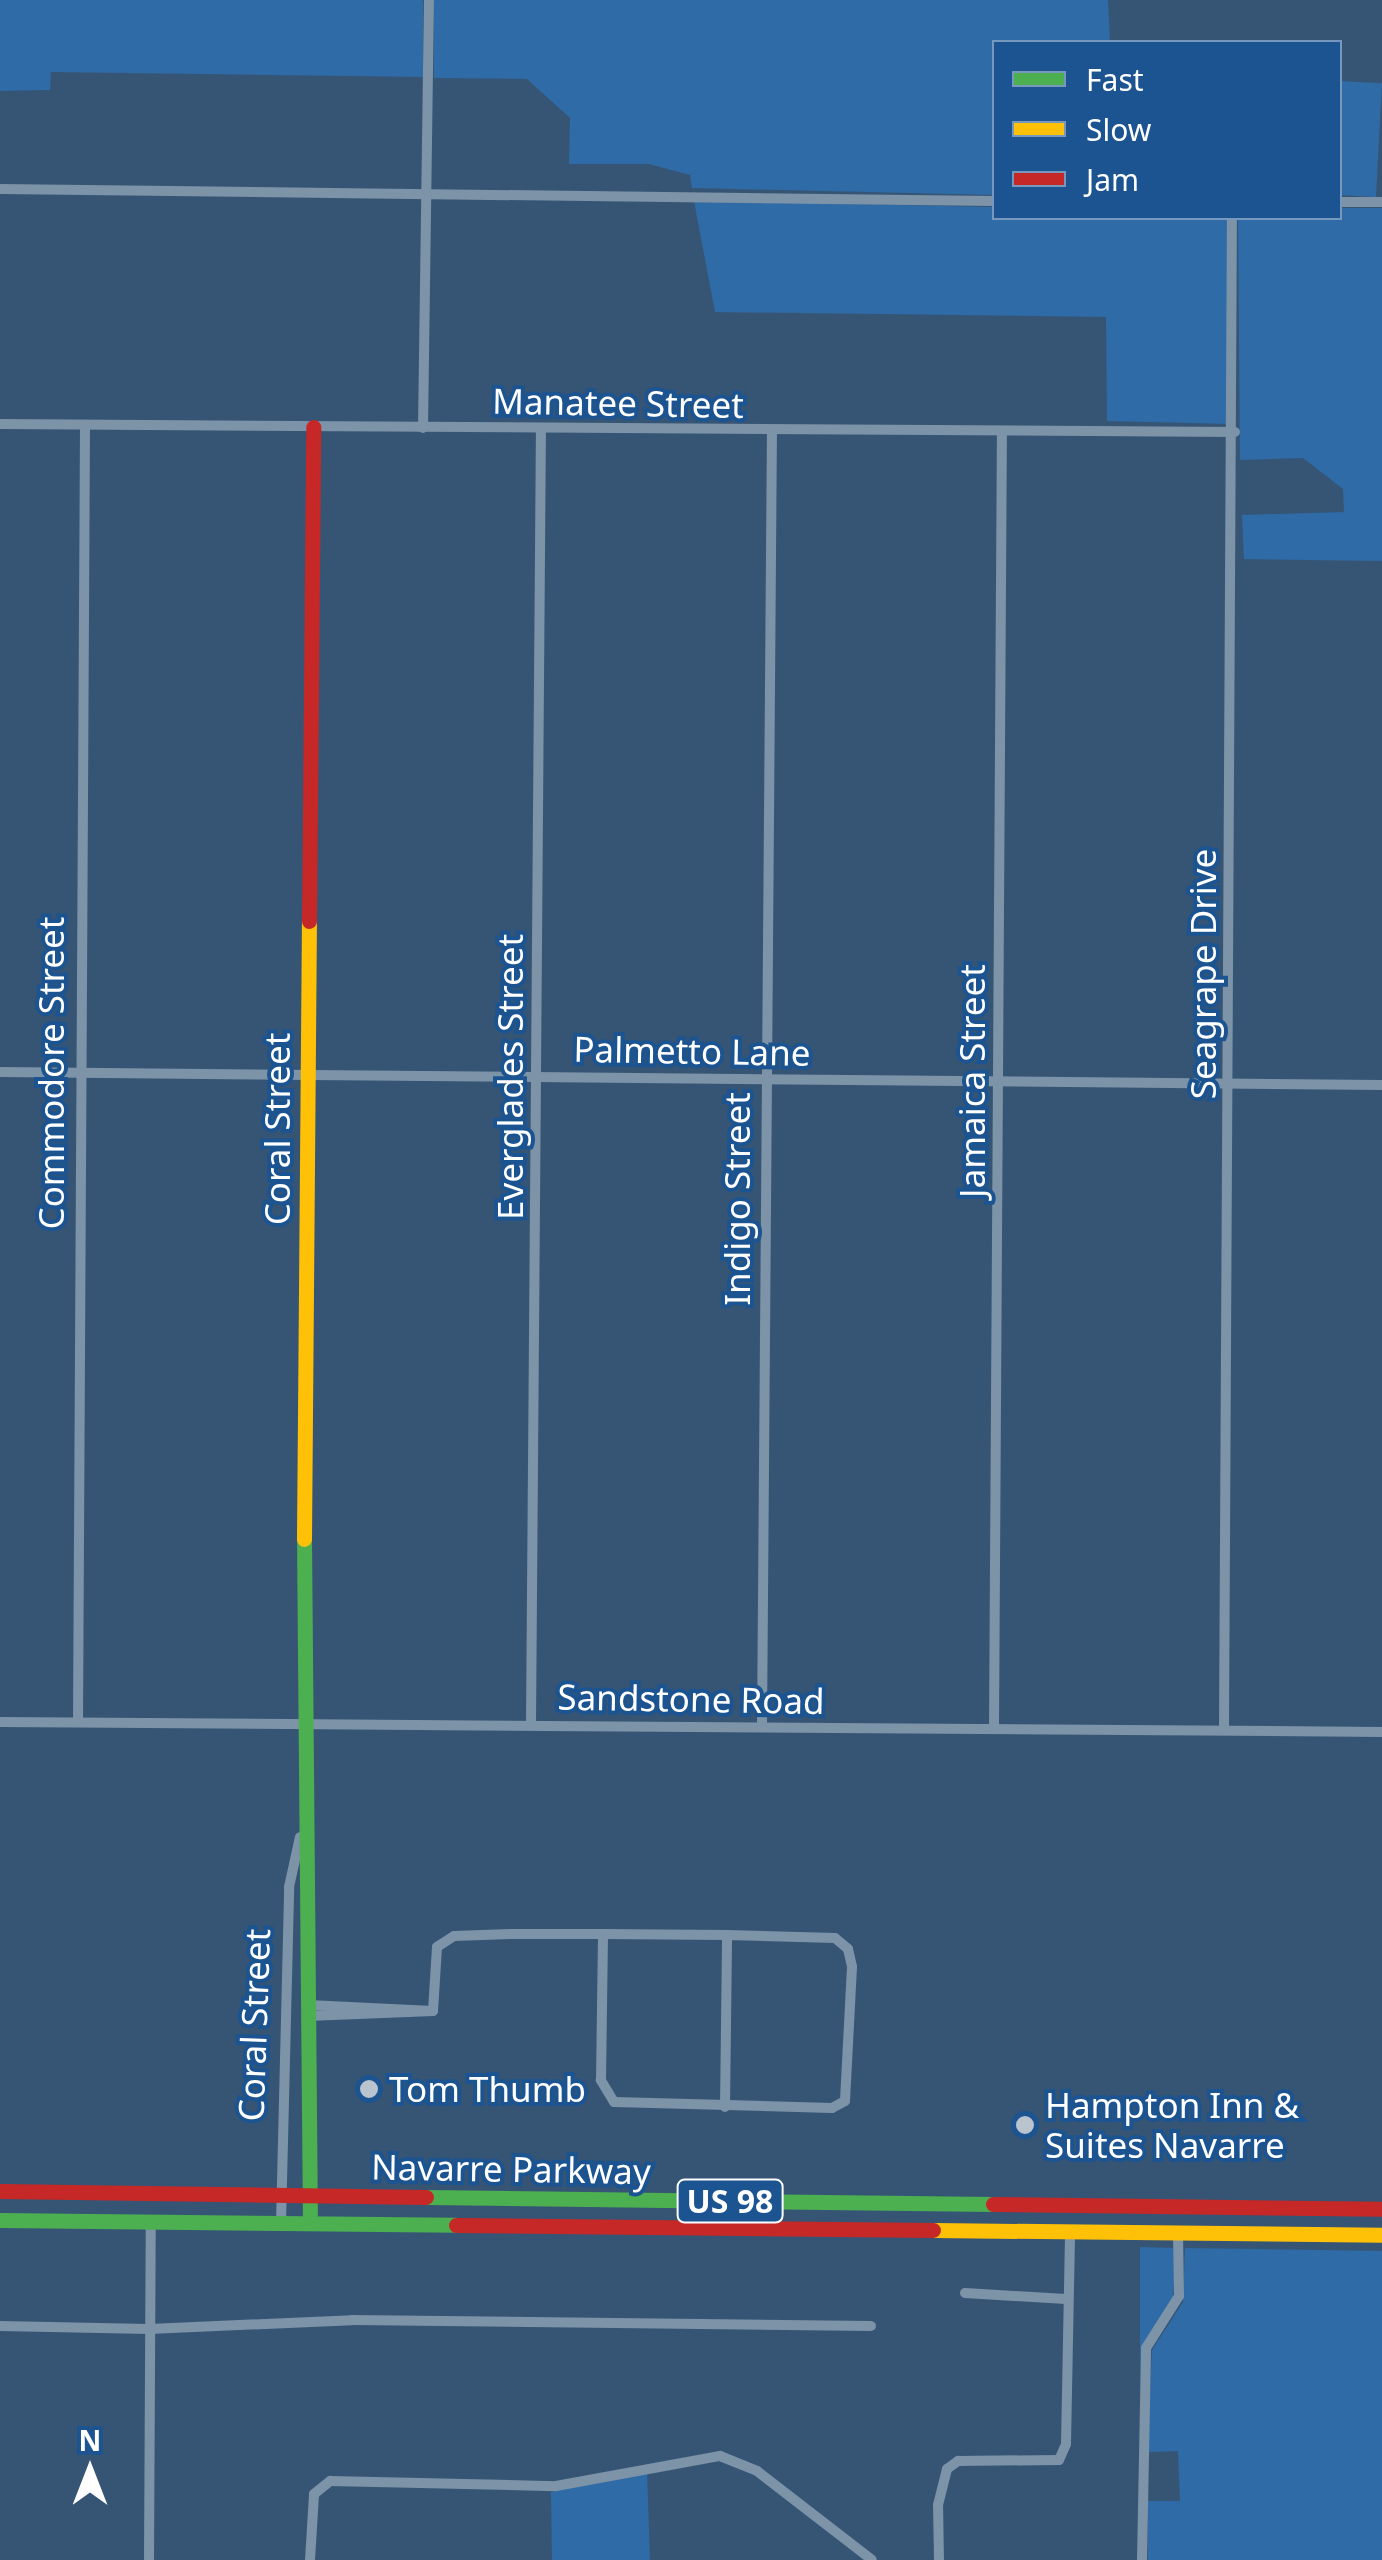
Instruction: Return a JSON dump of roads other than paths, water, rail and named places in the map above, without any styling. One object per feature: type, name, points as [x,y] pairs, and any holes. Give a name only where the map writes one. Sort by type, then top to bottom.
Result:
[{"type":"main road","name":"Coral Street","points":[[310,2223],[311,1883],[302,1832],[312,427]]},
{"type":"main road","name":"Navarre Parkway","points":[[0,2192],[1382,2209]]},
{"type":"main road","name":"Navarre Parkway","points":[[0,2220],[1382,2236]]},
{"type":"street","points":[[423,428],[429,0]]},
{"type":"street","points":[[0,189],[992,201]]},
{"type":"street","points":[[1342,202],[1382,202]]},
{"type":"street","name":"Seagrape Drive","points":[[1224,1730],[1236,432],[1232,220]]},
{"type":"street","name":"Manatee Street","points":[[0,424],[772,432],[1236,432]]},
{"type":"street","name":"Commodore Street","points":[[78,1722],[85,425]]},
{"type":"street","name":"Everglades Street","points":[[532,1724],[541,430]]},
{"type":"street","name":"Indigo Street","points":[[762,1726],[772,432]]},
{"type":"street","name":"Jamaica Street","points":[[994,1730],[1002,432]]},
{"type":"street","name":"Palmetto Lane","points":[[0,1072],[1382,1084]]},
{"type":"street","name":"Sandstone Road","points":[[0,1722],[1382,1732]]},
{"type":"street","name":"Coral Street","points":[[281,2223],[289,1887],[302,1832]]},
{"type":"street","points":[[308,2010],[434,2011],[437,1947],[448,1938],[603,1934],[728,1934],[836,1938],[848,1949],[852,1967],[845,2101],[832,2108],[636,2108],[608,2097],[601,2080],[603,1934]]},
{"type":"street","points":[[725,2107],[728,1934]]},
{"type":"street","points":[[596,2226],[597,2200]]},
{"type":"street","points":[[149,2560],[152,2222]]},
{"type":"street","points":[[939,2560],[938,2505],[948,2469],[958,2461],[1060,2460],[1066,2444],[1070,2232]]},
{"type":"street","points":[[1142,2560],[1146,2348],[1180,2296],[1178,2233]]},
{"type":"street","points":[[965,2294],[1066,2299]]},
{"type":"street","points":[[0,2326],[149,2329],[352,2320],[871,2326]]},
{"type":"street","points":[[310,2560],[314,2494],[330,2482],[556,2486],[720,2456],[757,2471],[872,2560]]},
{"type":"place","name":"Tom Thumb","points":[[369,2089]]},
{"type":"place","name":"Hampton Inn & Suites Navarre","points":[[1025,2125]]}]
